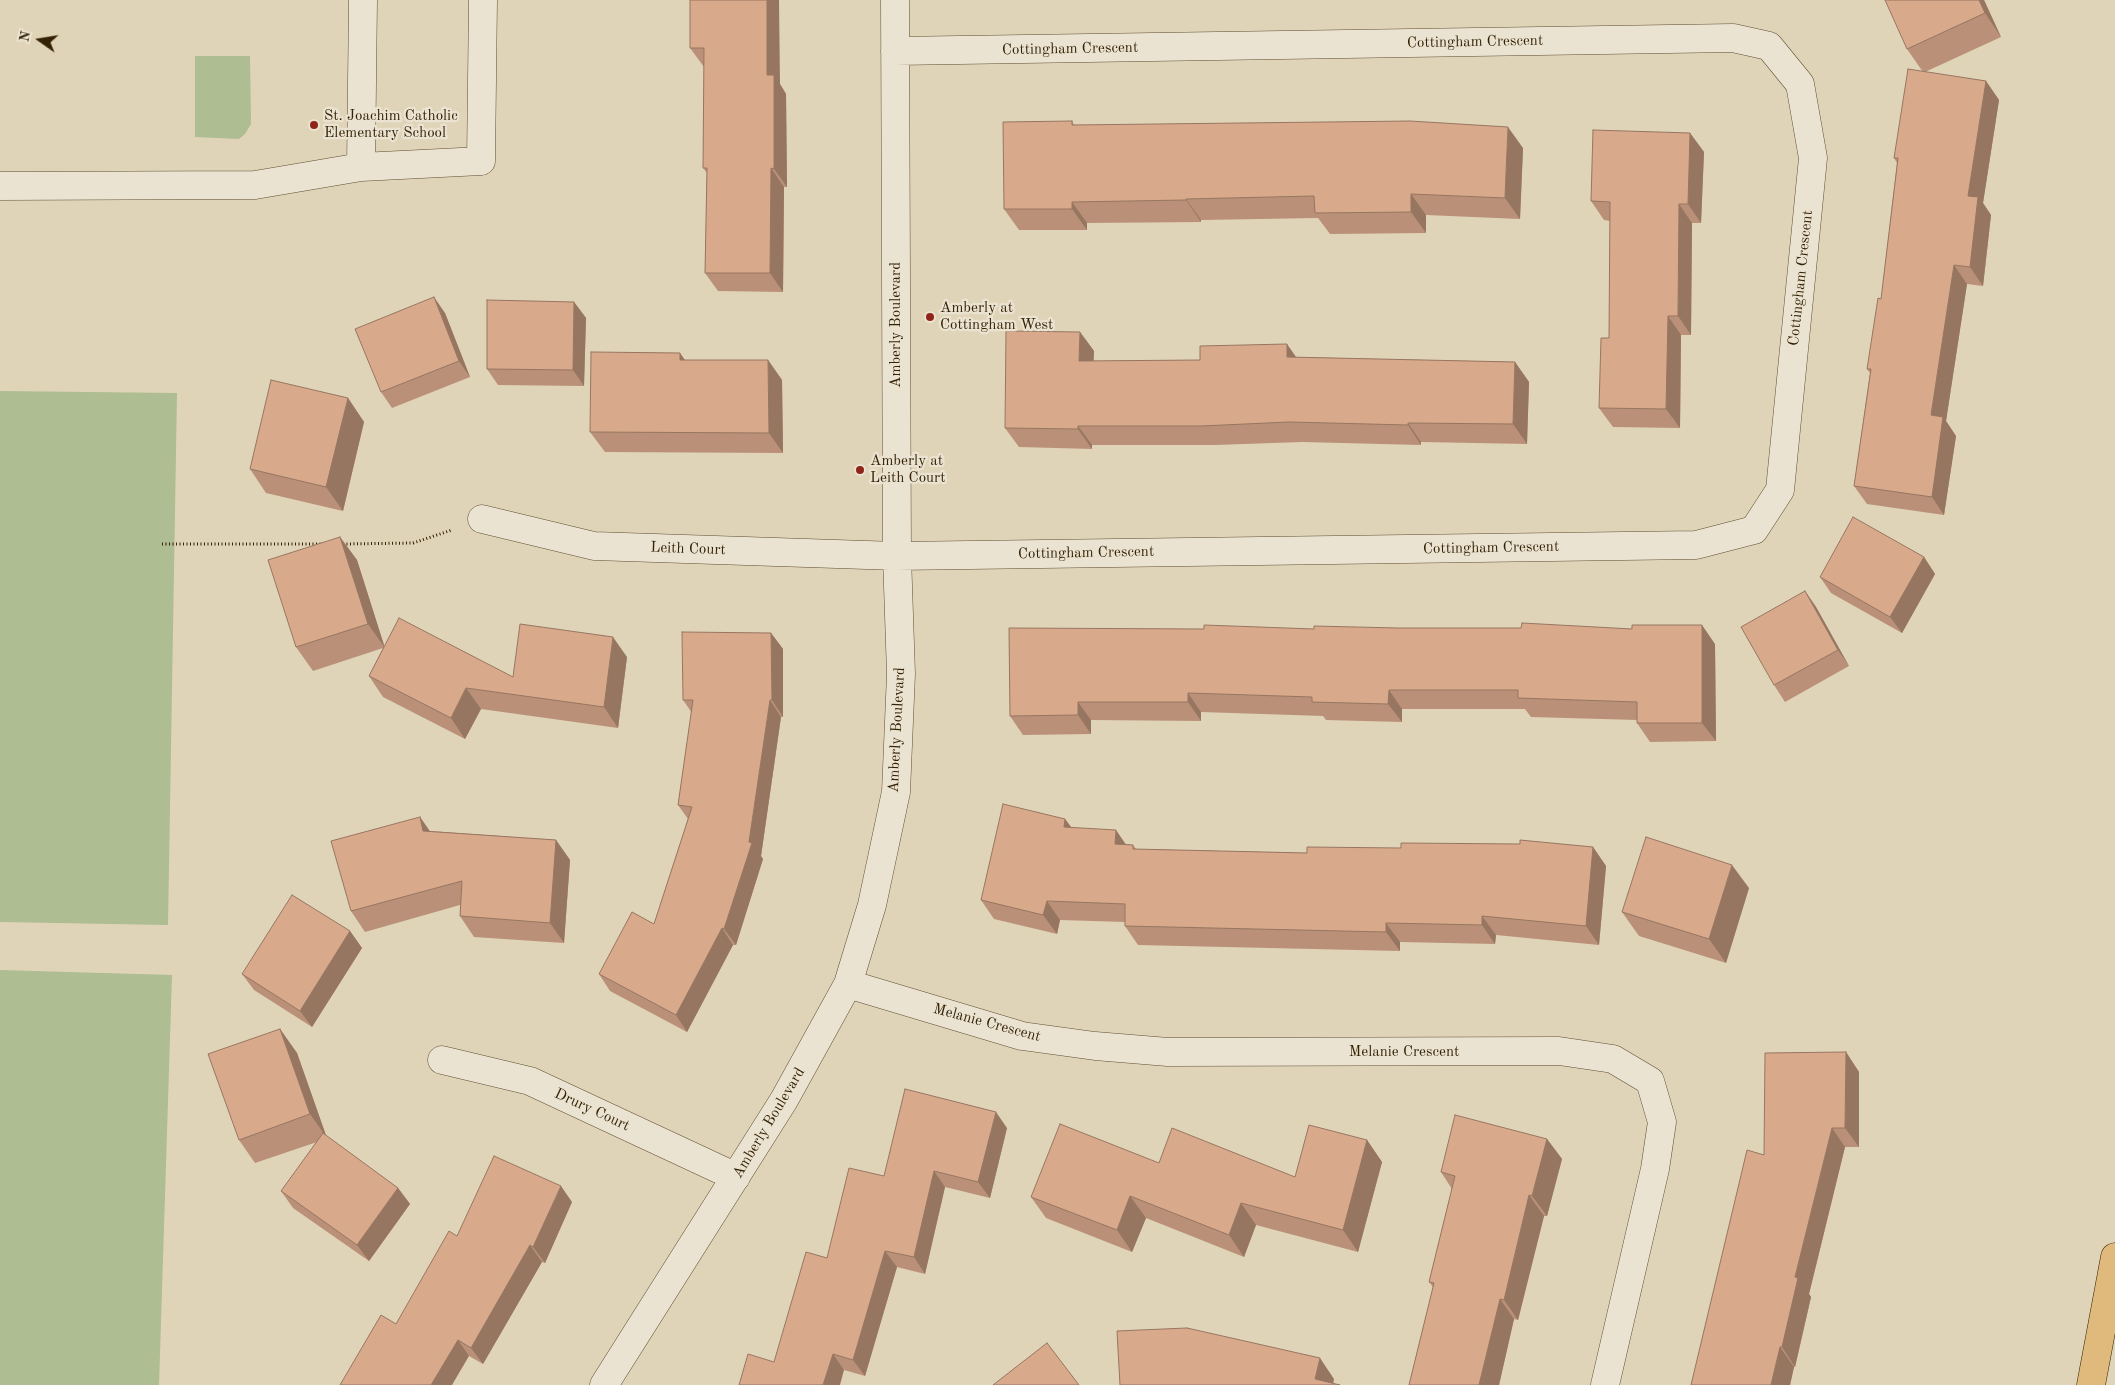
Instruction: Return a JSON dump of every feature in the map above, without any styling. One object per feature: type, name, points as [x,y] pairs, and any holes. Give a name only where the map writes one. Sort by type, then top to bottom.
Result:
[{"type":"highway","points":[[2091,1385],[2115,1258]]},
{"type":"street","points":[[361,167],[363,0]]},
{"type":"street","points":[[0,186],[255,185],[361,167],[481,161],[483,0]]},
{"type":"street","name":"Amberly Boulevard","points":[[604,1385],[784,1100],[848,984],[872,905],[896,792],[901,674],[897,556],[895,0]]},
{"type":"street","name":"Cottingham Crescent","points":[[895,51],[1733,38],[1769,46],[1800,84],[1813,158],[1780,490],[1754,530],[1696,545],[897,556]]},
{"type":"street","name":"Leith Court","points":[[482,519],[594,546],[897,556]]},
{"type":"street","name":"Melanie Crescent","points":[[848,984],[1022,1036],[1095,1046],[1168,1052],[1559,1051],[1613,1059],[1650,1081],[1662,1122],[1655,1169],[1605,1385]]},
{"type":"street","name":"Drury Court","points":[[442,1060],[530,1081],[736,1176]]},
{"type":"path","points":[[336,544],[413,543],[482,519]]},
{"type":"path","points":[[162,544],[326,544]]},
{"type":"green space","points":[[195,56],[250,56],[251,124],[245,134],[239,139],[195,137]]},
{"type":"green space","points":[[0,391],[177,393],[168,925],[0,922]]},
{"type":"green space","points":[[0,970],[172,975],[159,1385],[0,1385]]},
{"type":"building","points":[[690,0],[767,0],[767,75],[774,75],[774,169],[771,168],[770,273],[705,273],[707,168],[703,168],[704,48],[690,48]]},
{"type":"building","points":[[1885,0],[1979,0],[1985,13],[1907,49]]},
{"type":"building","points":[[1908,69],[1986,81],[1968,196],[1978,197],[1970,267],[1954,265],[1931,415],[1943,417],[1932,497],[1854,486],[1871,369],[1867,369],[1878,298],[1881,299],[1898,158],[1894,158]]},
{"type":"building","points":[[1072,121],[1072,125],[1410,121],[1508,127],[1505,198],[1411,194],[1411,212],[1315,213],[1314,196],[1072,202],[1072,209],[1004,209],[1003,122]]},
{"type":"building","points":[[1593,130],[1690,133],[1688,204],[1679,204],[1678,316],[1668,316],[1666,409],[1599,408],[1601,338],[1609,338],[1610,202],[1591,201]]},
{"type":"building","points":[[434,297],[459,361],[381,392],[355,329]]},
{"type":"building","points":[[487,300],[574,302],[573,370],[487,369]]},
{"type":"building","points":[[1006,331],[1080,332],[1079,361],[1200,360],[1200,346],[1287,344],[1287,357],[1515,362],[1513,424],[1408,423],[1408,425],[1289,422],[1201,426],[1078,426],[1078,429],[1005,428]]},
{"type":"building","points":[[591,352],[680,353],[680,360],[768,360],[769,433],[590,432]]},
{"type":"building","points":[[271,380],[348,398],[326,487],[250,469]]},
{"type":"building","points":[[1853,517],[1924,557],[1890,617],[1820,577]]},
{"type":"building","points":[[340,537],[368,624],[296,647],[268,560]]},
{"type":"building","points":[[1805,591],[1838,650],[1774,685],[1741,627]]},
{"type":"building","points":[[399,618],[513,677],[520,624],[613,637],[604,707],[466,688],[451,718],[369,676]]},
{"type":"building","points":[[1522,623],[1632,629],[1632,625],[1702,625],[1702,723],[1637,723],[1637,702],[1518,698],[1518,690],[1389,690],[1388,704],[1312,702],[1312,697],[1188,693],[1188,702],[1078,702],[1078,715],[1010,716],[1009,628],[1204,629],[1204,625],[1314,629],[1314,626],[1521,628]]},
{"type":"building","points":[[682,632],[771,633],[772,700],[770,700],[749,842],[752,843],[724,929],[722,928],[676,1015],[599,974],[632,912],[654,924],[692,807],[678,805],[693,700],[683,700]]},
{"type":"building","points":[[1003,804],[1065,819],[1064,827],[1116,830],[1115,844],[1133,845],[1133,849],[1307,853],[1307,847],[1401,848],[1401,843],[1520,844],[1520,840],[1593,847],[1586,926],[1482,916],[1482,925],[1386,923],[1386,932],[1125,926],[1125,904],[1047,901],[1043,915],[981,900]]},
{"type":"building","points":[[420,817],[423,831],[556,840],[550,923],[460,916],[462,881],[351,911],[331,841]]},
{"type":"building","points":[[1646,837],[1732,865],[1709,939],[1622,912]]},
{"type":"building","points":[[292,895],[350,931],[300,1011],[242,974]]},
{"type":"building","points":[[280,1029],[310,1114],[239,1140],[208,1054]]},
{"type":"building","points":[[1846,1052],[1845,1128],[1832,1128],[1795,1277],[1798,1278],[1782,1347],[1780,1347],[1771,1385],[1691,1385],[1747,1150],[1764,1155],[1765,1053]]},
{"type":"building","points":[[905,1089],[996,1112],[978,1182],[934,1171],[914,1257],[885,1251],[853,1360],[833,1354],[823,1385],[739,1385],[748,1354],[774,1362],[806,1252],[827,1258],[849,1168],[884,1176]]},
{"type":"building","points":[[1455,1115],[1547,1139],[1532,1196],[1529,1195],[1504,1300],[1500,1299],[1479,1385],[1409,1385],[1434,1283],[1429,1282],[1455,1176],[1441,1172]]},
{"type":"building","points":[[1060,1124],[1159,1163],[1172,1128],[1295,1177],[1309,1125],[1367,1140],[1343,1230],[1241,1203],[1229,1235],[1130,1196],[1117,1230],[1031,1197]]},
{"type":"building","points":[[323,1133],[398,1188],[357,1245],[281,1191]]},
{"type":"building","points":[[494,1156],[561,1186],[533,1247],[530,1245],[471,1348],[458,1340],[431,1385],[340,1385],[381,1315],[396,1324],[449,1231],[457,1236]]},
{"type":"building","points":[[1187,1328],[1320,1358],[1315,1379],[1340,1385],[1120,1385],[1117,1331]]},
{"type":"building","points":[[1047,1343],[1079,1385],[993,1385]]},
{"type":"place","name":"St. Joachim Catholic Elementary School","points":[[314,125]]},
{"type":"place","name":"Amberly at Cottingham West","points":[[930,317]]},
{"type":"place","name":"Amberly at Leith Court","points":[[860,470]]}]
